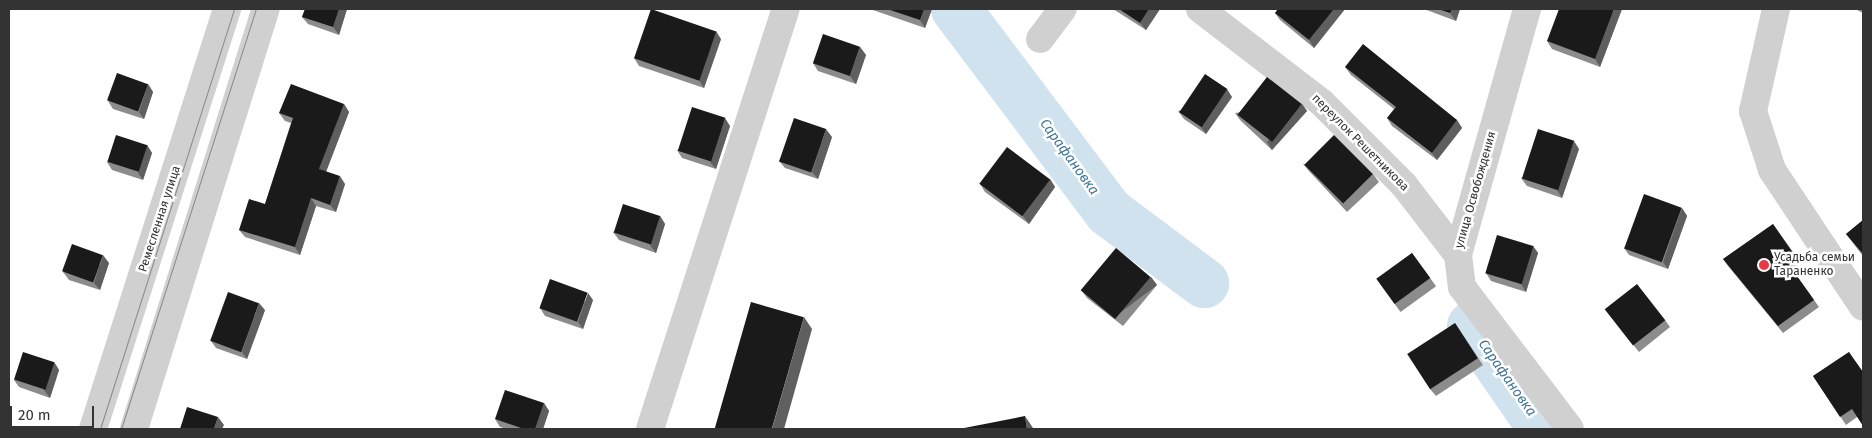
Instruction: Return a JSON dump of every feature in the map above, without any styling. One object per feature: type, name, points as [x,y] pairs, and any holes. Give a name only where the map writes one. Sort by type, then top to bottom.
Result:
[{"type":"street","name":"Ремесленная улица","points":[[93,429],[227,9]]},
{"type":"street","points":[[134,429],[266,9]]},
{"type":"street","points":[[650,429],[786,9]]},
{"type":"street","points":[[1040,39],[1063,9]]},
{"type":"street","name":"переулок Решетникова","points":[[1200,9],[1322,103],[1404,185],[1458,255]]},
{"type":"street","name":"улица Освобождения","points":[[1526,9],[1458,255],[1462,287],[1570,429]]},
{"type":"street","points":[[1776,9],[1753,111],[1772,170],[1863,307]]},
{"type":"building","points":[[305,9],[339,9],[333,27],[302,17]]},
{"type":"building","points":[[651,9],[716,31],[699,81],[634,58]]},
{"type":"building","points":[[887,9],[924,9],[920,20]]},
{"type":"building","points":[[1119,9],[1149,9],[1140,23]]},
{"type":"building","points":[[1278,9],[1334,9],[1309,40],[1275,13]]},
{"type":"building","points":[[1438,9],[1452,9],[1450,13]]},
{"type":"building","points":[[1559,9],[1614,9],[1595,59],[1547,41]]},
{"type":"building","points":[[823,34],[860,47],[850,76],[813,63]]},
{"type":"building","points":[[1363,44],[1457,120],[1432,153],[1387,118],[1396,107],[1345,67]]},
{"type":"building","points":[[117,73],[148,84],[138,112],[107,100]]},
{"type":"building","points":[[1205,74],[1227,89],[1202,127],[1179,112]]},
{"type":"building","points":[[1267,77],[1302,104],[1272,142],[1237,115]]},
{"type":"building","points":[[291,84],[344,104],[319,169],[340,176],[330,205],[311,198],[295,247],[239,230],[249,199],[265,204],[293,118],[279,113]]},
{"type":"building","points":[[692,107],[725,118],[711,162],[678,151]]},
{"type":"building","points":[[794,118],[826,129],[811,173],[779,161]]},
{"type":"building","points":[[1538,129],[1574,141],[1558,190],[1522,178]]},
{"type":"building","points":[[116,135],[147,145],[139,172],[107,162]]},
{"type":"building","points":[[1334,135],[1373,174],[1343,204],[1304,165]]},
{"type":"building","points":[[1007,147],[1050,179],[1022,216],[979,184]]},
{"type":"building","points":[[1644,194],[1682,208],[1662,262],[1624,249]]},
{"type":"building","points":[[623,204],[660,216],[651,245],[614,233]]},
{"type":"building","points":[[1863,220],[1863,254],[1846,234]]},
{"type":"building","points":[[1773,224],[1795,256],[1787,262],[1814,300],[1778,326],[1723,259]]},
{"type":"building","points":[[1497,235],[1533,246],[1522,284],[1485,273]]},
{"type":"building","points":[[72,244],[103,255],[93,283],[62,271]]},
{"type":"building","points":[[1116,248],[1150,277],[1115,319],[1081,290]]},
{"type":"building","points":[[1412,253],[1430,278],[1395,304],[1376,279]]},
{"type":"building","points":[[550,279],[588,293],[577,322],[539,308]]},
{"type":"building","points":[[1637,284],[1665,320],[1633,345],[1605,309]]},
{"type":"building","points":[[228,292],[259,303],[241,352],[210,341]]},
{"type":"building","points":[[751,302],[804,317],[772,429],[715,429]]},
{"type":"building","points":[[1455,323],[1478,358],[1430,389],[1407,354]]},
{"type":"building","points":[[23,352],[54,362],[45,390],[14,380]]},
{"type":"building","points":[[1849,352],[1863,372],[1863,426],[1852,409],[1840,417],[1813,376]]},
{"type":"building","points":[[505,390],[544,403],[535,429],[524,429],[495,419]]},
{"type":"building","points":[[187,407],[218,417],[214,429],[180,429]]},
{"type":"building","points":[[1025,416],[1027,429],[959,429]]},
{"type":"waterway","name":"Сарафановка","points":[[956,9],[1109,212],[1204,283]]},
{"type":"waterway","name":"Сарафановка","points":[[1472,326],[1543,429]]},
{"type":"tram line","points":[[100,429],[234,9]]},
{"type":"tram line","points":[[121,429],[256,9]]},
{"type":"place","name":"Усадьба семьи Тараненко","points":[[1764,265]]}]
